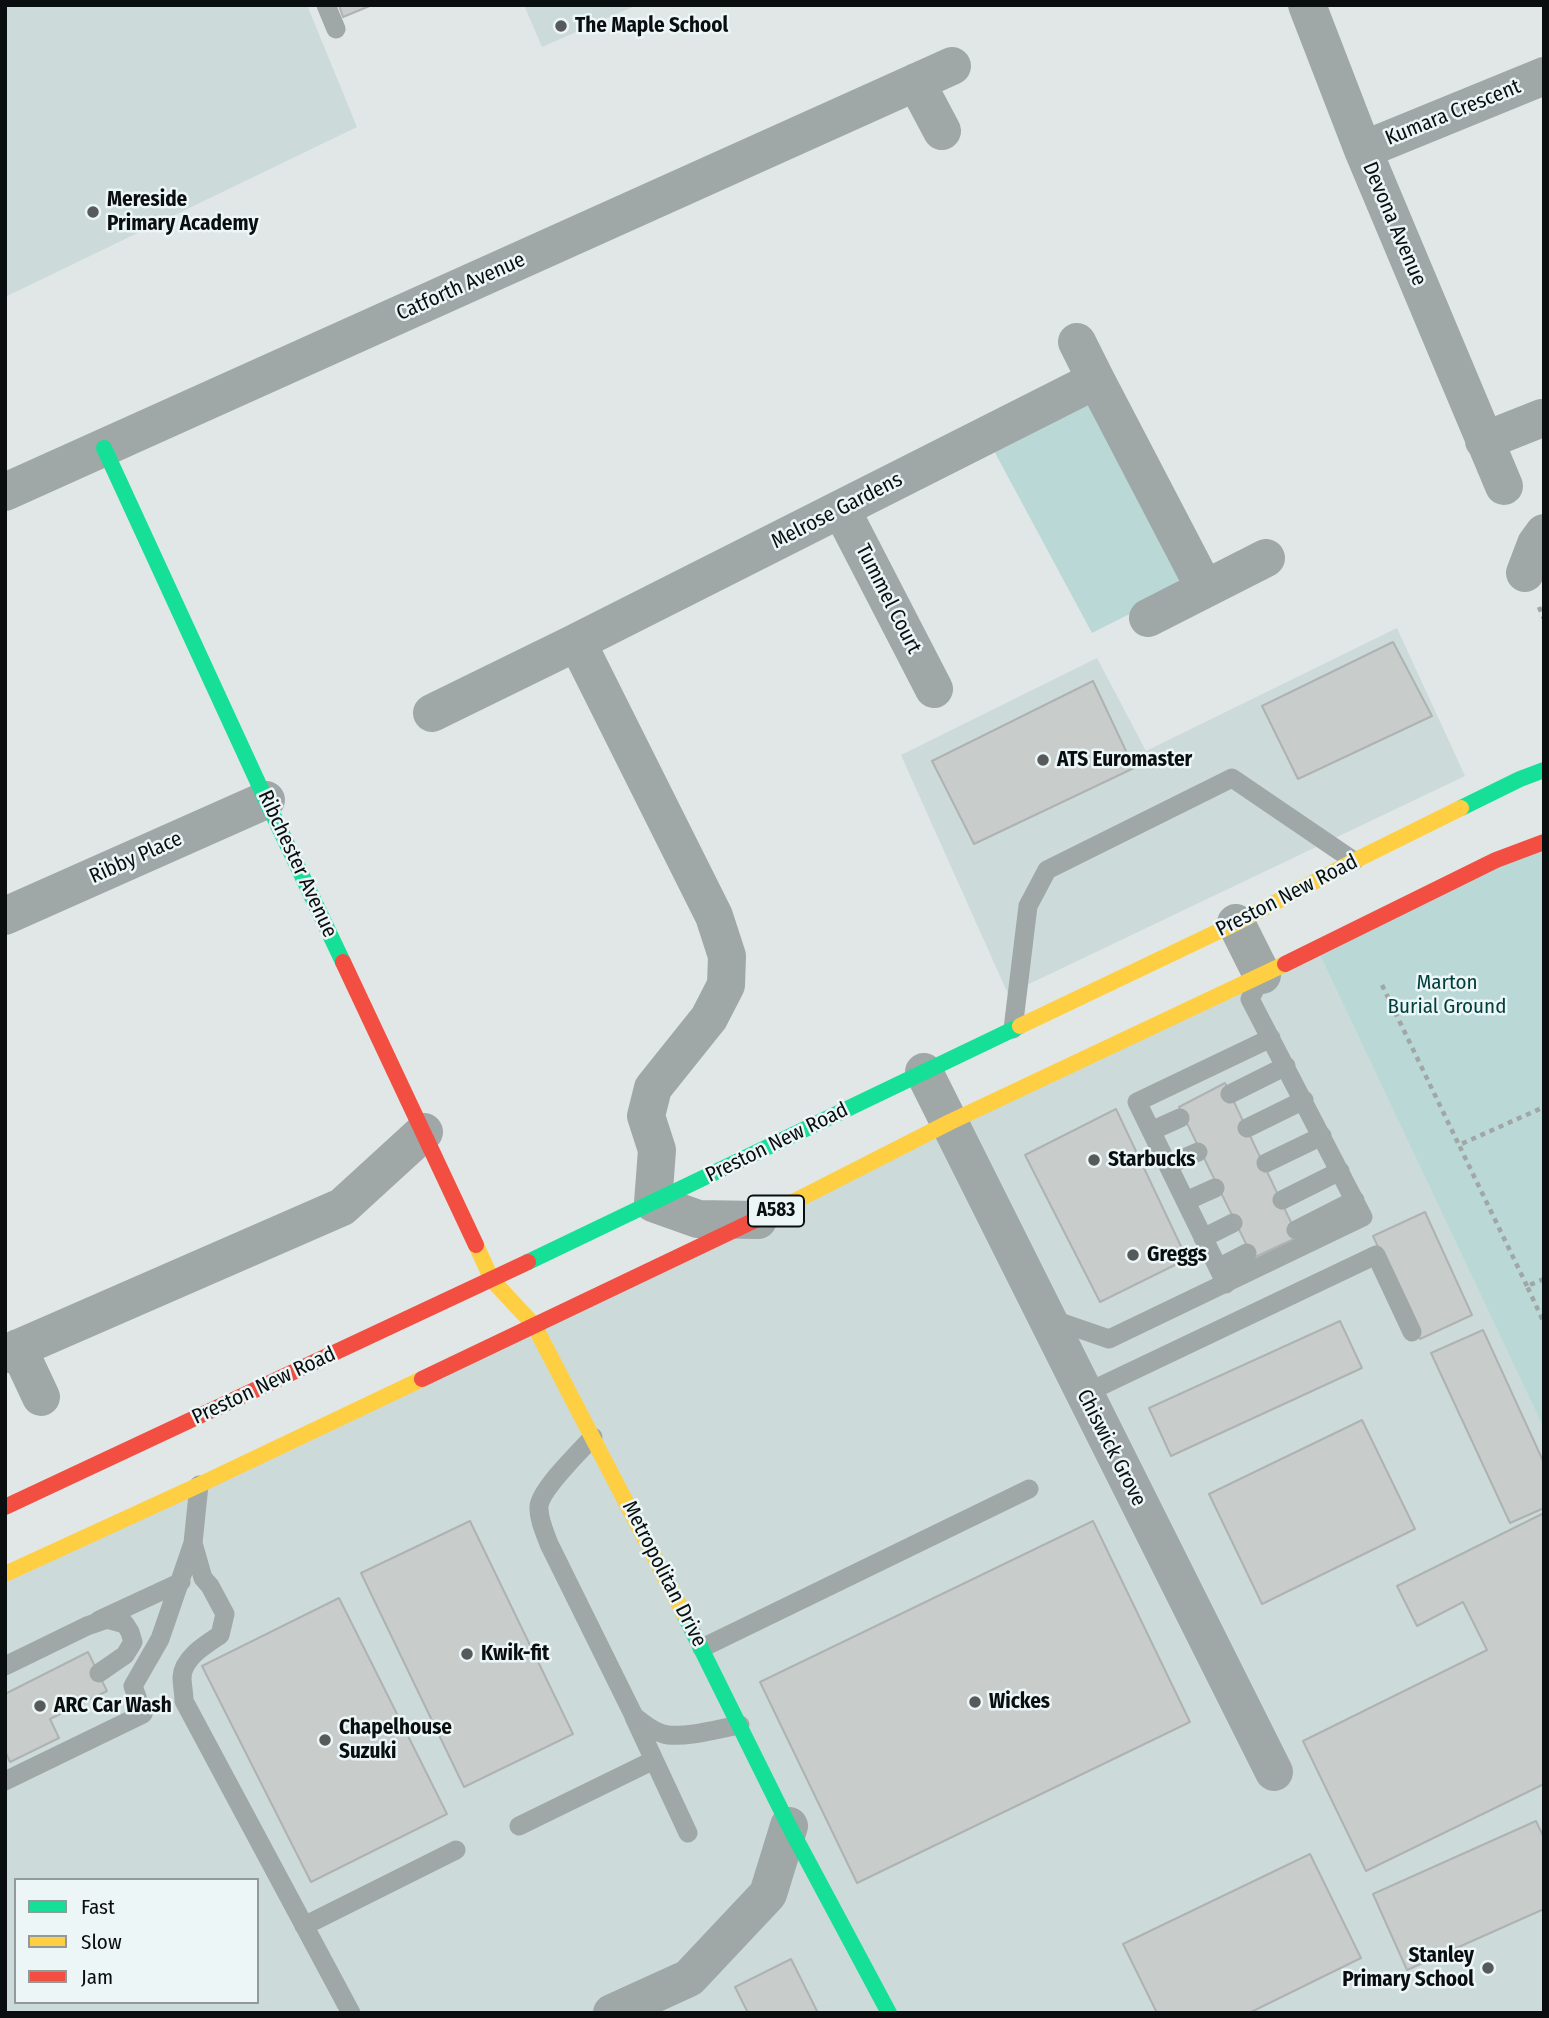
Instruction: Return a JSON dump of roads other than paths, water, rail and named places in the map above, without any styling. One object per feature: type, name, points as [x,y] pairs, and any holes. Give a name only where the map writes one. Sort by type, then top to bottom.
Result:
[{"type":"main road","name":"Ribchester Avenue","points":[[104,448],[492,1280],[534,1325]]},
{"type":"main road","name":"Preston New Road","points":[[5,1507],[653,1203],[1236,923],[1354,860],[1520,779],[1544,770]]},
{"type":"main road","name":"A583","points":[[5,1574],[758,1220],[950,1122],[1262,975],[1496,860],[1544,842]]},
{"type":"main road","name":"Metropolitan Drive","points":[[534,1325],[702,1647],[789,1826],[889,2013]]},
{"type":"street","name":"Devona Avenue","points":[[1307,5],[1363,150],[1504,486]]},
{"type":"street","name":"Catforth Avenue","points":[[5,492],[952,66]]},
{"type":"street","name":"Kumara Crescent","points":[[1363,150],[1544,76]]},
{"type":"street","points":[[916,82],[942,131]]},
{"type":"street","points":[[1077,342],[1205,589]]},
{"type":"street","name":"Melrose Gardens","points":[[432,713],[1096,380]]},
{"type":"street","points":[[1484,441],[1542,418]]},
{"type":"street","name":"Tummel Court","points":[[841,509],[934,689]]},
{"type":"street","points":[[1525,573],[1536,544],[1544,533]]},
{"type":"street","points":[[1148,618],[1266,558]]},
{"type":"street","points":[[577,642],[713,916],[727,956],[726,985],[709,1018],[653,1088],[646,1116],[657,1150],[653,1203],[698,1219],[758,1220]]},
{"type":"street","name":"Ribby Place","points":[[5,916],[267,800]]},
{"type":"street","points":[[1236,923],[1262,975]]},
{"type":"street","name":"Chiswick Grove","points":[[924,1072],[1274,1772]]},
{"type":"street","points":[[41,1397],[12,1351],[342,1207],[425,1132]]},
{"type":"street","points":[[657,1150],[710,1175],[698,1219],[667,1263]]},
{"type":"street","points":[[612,2013],[689,1978],[768,1894],[789,1826]]},
{"type":"lane","points":[[326,5],[336,29]]},
{"type":"lane","points":[[1013,1029],[1028,906],[1047,870],[1194,796],[1232,778],[1354,860]]},
{"type":"lane","points":[[1046,1318],[1109,1339],[1222,1276],[1363,1217],[1250,999],[1262,975]]},
{"type":"lane","points":[[1222,1276],[1137,1102],[1271,1038]]},
{"type":"lane","points":[[1230,1094],[1286,1066]]},
{"type":"lane","points":[[1247,1128],[1304,1100]]},
{"type":"lane","points":[[1151,1131],[1180,1118]]},
{"type":"lane","points":[[1266,1163],[1322,1136]]},
{"type":"lane","points":[[1168,1165],[1198,1152]]},
{"type":"lane","points":[[1282,1200],[1340,1171]]},
{"type":"lane","points":[[1185,1201],[1215,1188]]},
{"type":"lane","points":[[1296,1230],[1355,1200]]},
{"type":"lane","points":[[1203,1238],[1233,1223]]},
{"type":"lane","points":[[1222,1276],[1247,1253]]},
{"type":"lane","points":[[1084,1394],[1376,1255],[1412,1332]]},
{"type":"lane","points":[[593,1437],[551,1484],[539,1505],[542,1525],[688,1833]]},
{"type":"lane","points":[[5,1780],[143,1714],[133,1686],[160,1639],[194,1543],[199,1485]]},
{"type":"lane","points":[[702,1647],[1029,1489]]},
{"type":"lane","points":[[194,1543],[204,1578],[225,1614],[220,1635],[190,1659],[182,1674],[184,1701],[351,2013]]},
{"type":"lane","points":[[5,1666],[181,1582]]},
{"type":"lane","points":[[87,1626],[107,1619],[125,1624],[133,1642],[125,1655],[99,1673]]},
{"type":"lane","points":[[634,1716],[649,1728],[666,1735],[740,1725]]},
{"type":"lane","points":[[519,1826],[654,1760]]},
{"type":"lane","points":[[304,1926],[456,1850]]},
{"type":"place","name":"The Maple School","points":[[561,26]]},
{"type":"place","name":"Mereside Primary Academy","points":[[93,212]]},
{"type":"place","name":"ATS Euromaster","points":[[1043,760]]},
{"type":"place","name":"Starbucks","points":[[1094,1160]]},
{"type":"place","name":"Greggs","points":[[1133,1255]]},
{"type":"place","name":"Kwik-fit","points":[[467,1654]]},
{"type":"place","name":"Wickes","points":[[975,1702]]},
{"type":"place","name":"ARC Car Wash","points":[[40,1706]]},
{"type":"place","name":"Chapelhouse Suzuki","points":[[325,1740]]},
{"type":"place","name":"Stanley Primary School","points":[[1488,1968]]},
{"type":"park label","name":"Marton Burial Ground","points":[[1447,995]]}]
